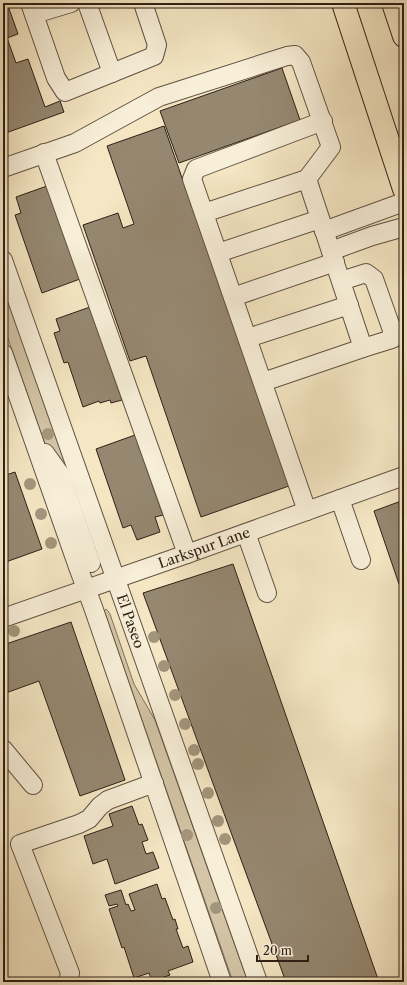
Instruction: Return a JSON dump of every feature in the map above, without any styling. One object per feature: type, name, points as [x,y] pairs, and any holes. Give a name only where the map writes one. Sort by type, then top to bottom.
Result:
[{"type":"main road","points":[[343,3],[404,189]]},
{"type":"main road","points":[[393,3],[404,36]]},
{"type":"street","points":[[71,3],[32,9],[56,78],[65,92],[154,56],[158,45],[143,3]]},
{"type":"street","points":[[87,3],[112,73]]},
{"type":"street","points":[[3,168],[75,143],[159,97],[287,56],[295,55],[301,62],[332,147],[307,180],[204,213]]},
{"type":"street","points":[[307,511],[192,178],[196,169],[323,121]]},
{"type":"street","points":[[44,153],[187,554]]},
{"type":"street","points":[[307,180],[363,348]]},
{"type":"street","points":[[218,253],[404,202]]},
{"type":"street","points":[[233,297],[333,257],[372,236],[404,227]]},
{"type":"street","name":"El Paseo","points":[[3,260],[7,281],[115,579],[258,982]]},
{"type":"street","points":[[263,382],[392,339],[392,330],[374,279],[366,273],[341,281]]},
{"type":"street","points":[[248,338],[349,305]]},
{"type":"street","points":[[3,353],[87,590],[222,982]]},
{"type":"street","points":[[31,432],[38,439],[46,454],[60,474],[91,563]]},
{"type":"street","name":"Larkspur Lane","points":[[3,618],[87,590],[404,476]]},
{"type":"street","points":[[340,499],[360,560]]},
{"type":"street","points":[[246,533],[267,593]]},
{"type":"street","points":[[3,749],[33,785]]},
{"type":"street","points":[[68,982],[70,972],[20,844],[79,824],[89,819],[100,806],[108,800],[154,783]]},
{"type":"shaded area","points":[[3,293],[6,294],[91,536],[48,451],[42,436],[3,324]]},
{"type":"shaded area","points":[[106,609],[110,614],[134,684],[155,720],[248,982],[233,982],[104,611]]},
{"type":"building","points":[[3,3],[7,3],[18,34],[7,38],[16,63],[28,59],[45,107],[60,101],[64,112],[3,134]]},
{"type":"building","points":[[282,68],[300,120],[179,163],[160,111]]},
{"type":"building","points":[[164,126],[289,486],[201,517],[146,356],[130,361],[83,225],[118,213],[123,228],[134,224],[107,146]]},
{"type":"building","points":[[47,186],[80,279],[42,293],[15,215],[21,213],[16,197]]},
{"type":"building","points":[[90,307],[122,400],[111,403],[110,400],[100,403],[99,401],[83,407],[68,362],[64,363],[54,333],[60,331],[56,319]]},
{"type":"building","points":[[135,435],[163,515],[155,517],[160,532],[137,540],[131,525],[123,528],[96,449]]},
{"type":"building","points":[[15,472],[42,549],[3,563],[3,476]]},
{"type":"building","points":[[404,500],[404,582],[399,584],[374,511]]},
{"type":"building","points":[[233,564],[379,982],[286,982],[143,593]]},
{"type":"building","points":[[404,592],[404,603],[401,594]]},
{"type":"building","points":[[71,622],[125,780],[80,796],[39,681],[3,694],[3,645]]},
{"type":"building","points":[[132,806],[139,825],[142,824],[148,840],[142,842],[146,854],[153,852],[159,868],[115,884],[107,859],[93,864],[84,836],[113,826],[109,814]]},
{"type":"building","points":[[157,884],[162,899],[165,898],[173,920],[175,919],[178,929],[176,929],[183,948],[188,946],[193,962],[168,971],[170,975],[152,981],[149,973],[134,978],[109,909],[118,906],[117,904],[109,906],[105,895],[121,890],[126,905],[128,904],[131,911],[135,910],[129,894]]}]
